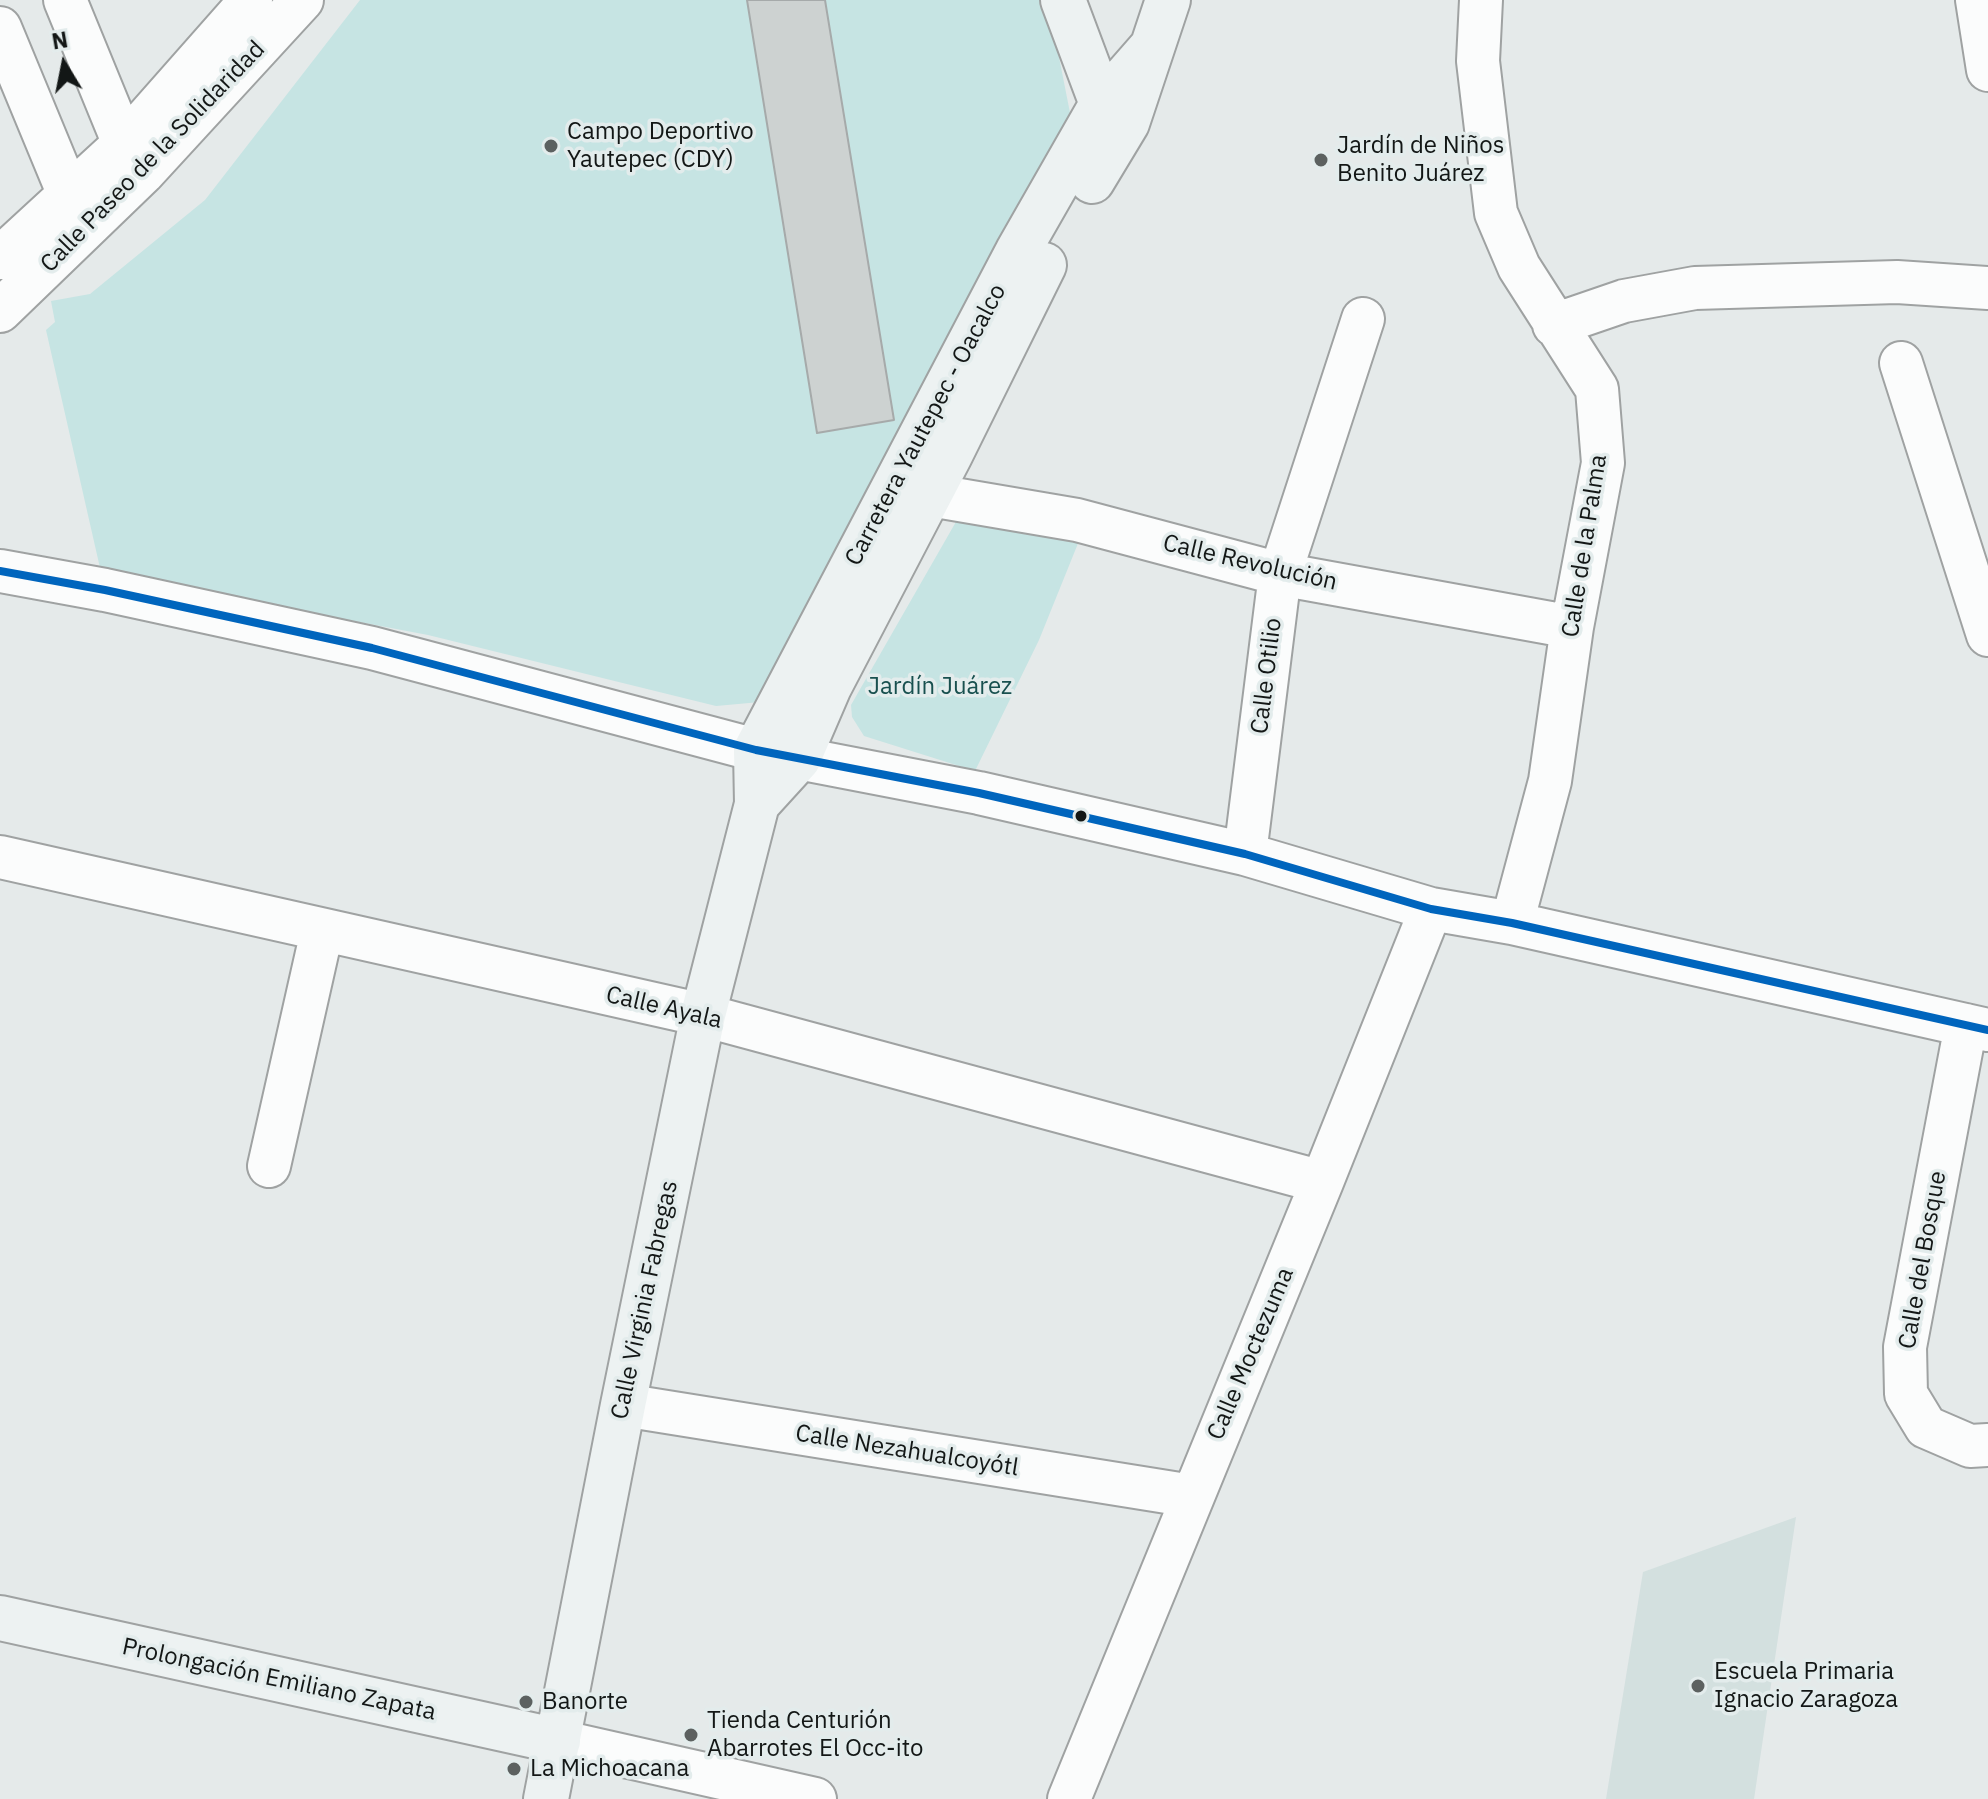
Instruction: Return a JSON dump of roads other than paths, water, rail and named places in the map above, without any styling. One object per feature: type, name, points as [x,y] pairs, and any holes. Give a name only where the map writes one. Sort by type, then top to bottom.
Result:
[{"type":"main road","points":[[1063,0],[1115,114]]},
{"type":"main road","name":"Carretera Yautepec - Oacalco","points":[[777,755],[829,687],[930,495],[1063,228],[1115,114],[1151,48],[1168,0]]},
{"type":"main road","name":"Carretera Yautepec - Oacalco","points":[[777,755],[1018,251],[1115,114]]},
{"type":"main road","name":"Calle Virginia Fabregas","points":[[546,1799],[703,1015],[757,804],[777,755]]},
{"type":"main road","name":"Prolongación Emiliano Zapata","points":[[0,1618],[558,1741]]},
{"type":"street","points":[[65,0],[133,158]]},
{"type":"street","name":"Calle Paseo de la Solidaridad","points":[[133,158],[251,0]]},
{"type":"street","name":"Calle Paseo de la Solidaridad","points":[[0,311],[76,213],[302,0]]},
{"type":"street","name":"Calle de la Palma","points":[[1481,0],[1478,61],[1496,213],[1519,267],[1597,389],[1603,463],[1572,627],[1550,781],[1512,923]]},
{"type":"street","points":[[1977,0],[1988,70]]},
{"type":"street","points":[[0,28],[76,213]]},
{"type":"street","name":"Calle Paseo de la Solidaridad","points":[[0,258],[76,213]]},
{"type":"street","points":[[1554,325],[1624,301],[1695,288],[1897,282],[1988,288]]},
{"type":"street","name":"Calle Otilio","points":[[1245,854],[1280,574],[1363,319]]},
{"type":"street","points":[[1901,363],[1988,635]]},
{"type":"street","name":"Calle Revolución","points":[[930,495],[1077,520],[1280,574],[1572,627]]},
{"type":"street","points":[[0,571],[105,590],[372,648],[777,755],[979,793],[1245,854],[1431,909],[1512,923],[1977,1027]]},
{"type":"street","name":"Calle Ayala","points":[[0,857],[703,1015],[1322,1182]]},
{"type":"street","name":"Calle Moctezuma","points":[[1069,1799],[1431,909]]},
{"type":"street","points":[[269,1166],[322,931]]},
{"type":"street","name":"Calle del Bosque","points":[[1977,1027],[1905,1347],[1906,1394],[1926,1427],[1970,1446],[1988,1445]]},
{"type":"street","name":"Calle Nezahualcoyótl","points":[[623,1405],[1192,1496]]},
{"type":"street","points":[[558,1741],[815,1799]]},
{"type":"place","name":"Campo Deportivo Yautepec (CDY)","points":[[551,146]]},
{"type":"place","name":"Jardín de Niños Benito Juárez","points":[[1321,160]]},
{"type":"place","name":"Escuela Primaria Ignacio Zaragoza","points":[[1698,1686]]},
{"type":"place","name":"Banorte","points":[[526,1702]]},
{"type":"place","name":"Tienda Centurión Abarrotes El Occ-ito","points":[[691,1735]]},
{"type":"place","name":"La Michoacana","points":[[514,1769]]},
{"type":"park label","name":"Jardín Juárez","points":[[940,687]]}]
